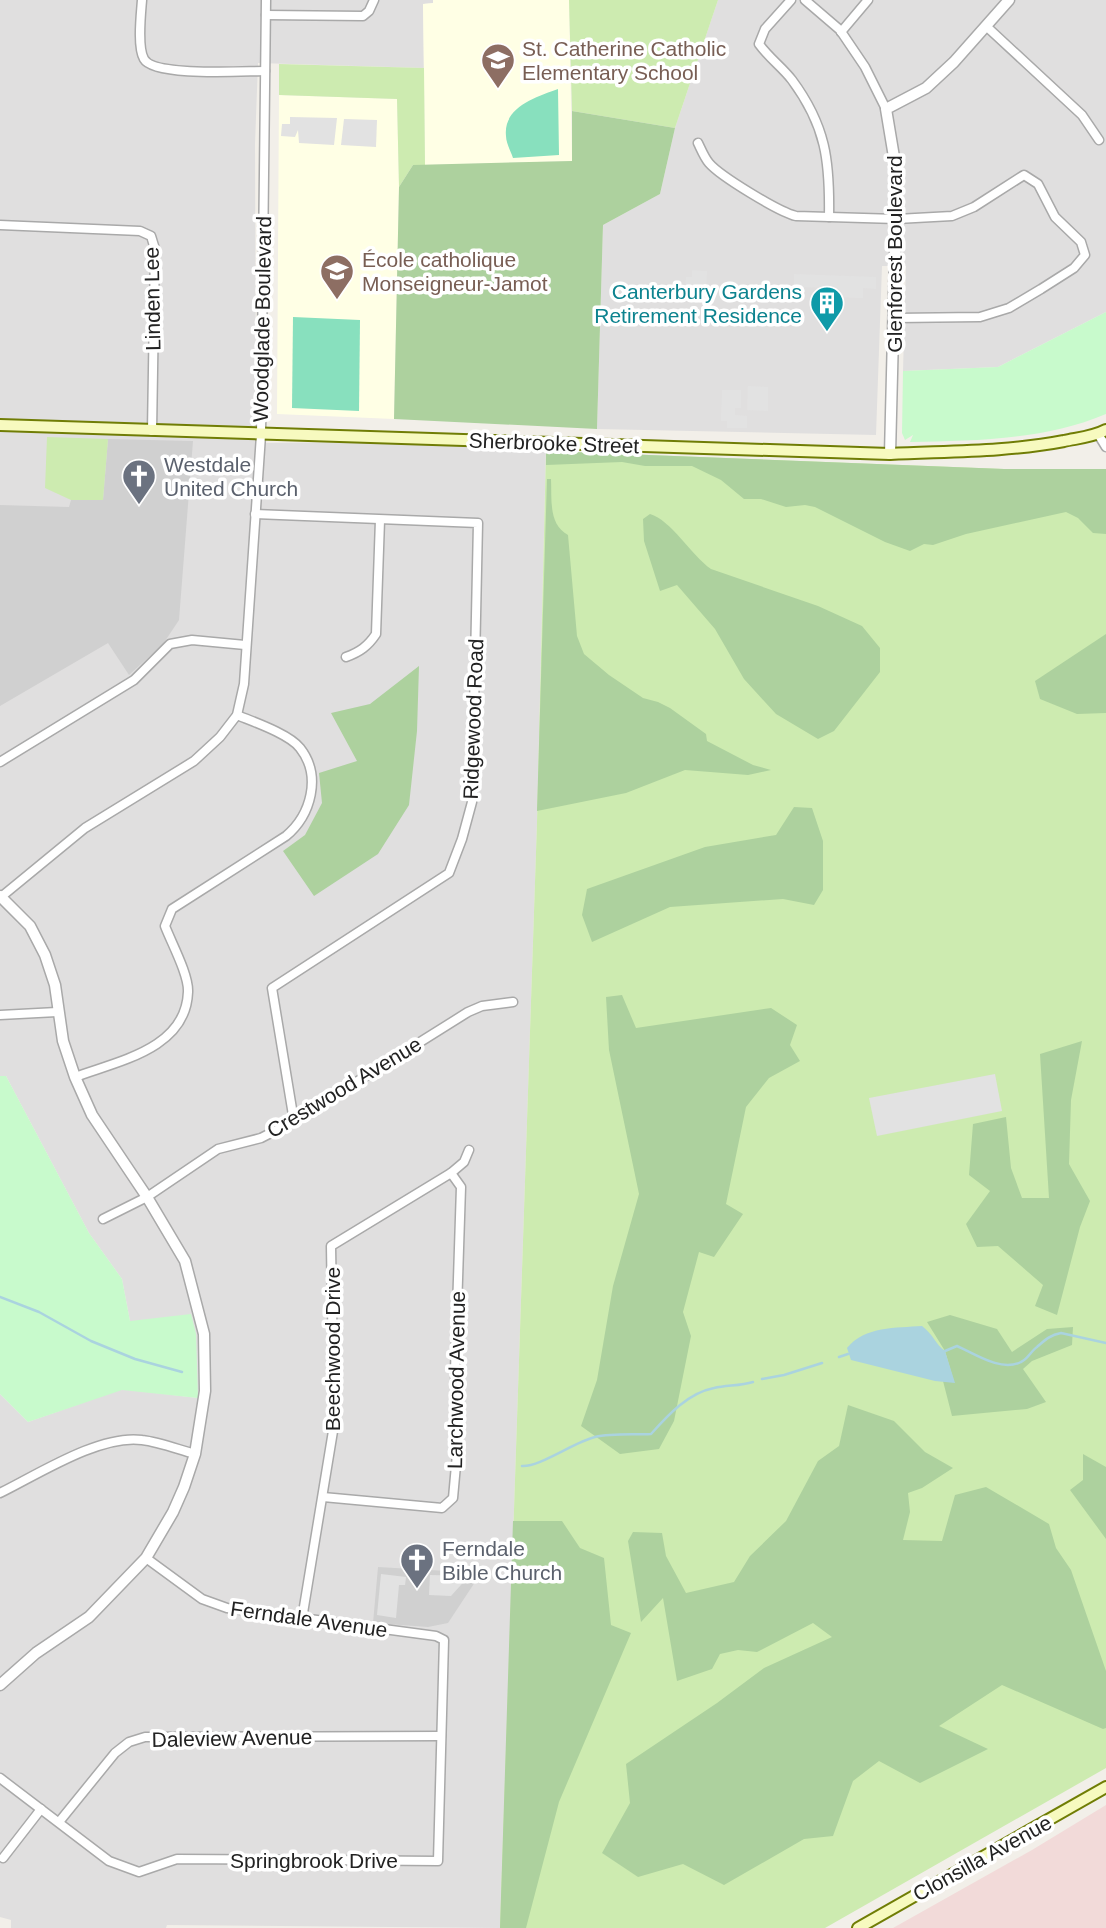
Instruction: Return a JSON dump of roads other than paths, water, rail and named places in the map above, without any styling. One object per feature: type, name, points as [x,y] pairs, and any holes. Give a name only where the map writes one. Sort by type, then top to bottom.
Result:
[{"type":"main road","name":"Sherbrooke Street","points":[[0,425],[890,454],[999,451],[1102,432]]},
{"type":"main road","name":"Clonsilla Avenue","points":[[858,1928],[1106,1787]]},
{"type":"street","points":[[142,0],[141,49],[150,66],[172,71],[265,71]]},
{"type":"street","name":"Woodglade Boulevard","points":[[0,897],[85,828],[194,761],[220,737],[237,715],[244,684],[261,435],[266,0]]},
{"type":"street","points":[[265,16],[363,16],[374,0]]},
{"type":"street","points":[[791,0],[765,29],[759,44],[769,58],[790,77],[820,126],[829,175],[829,217]]},
{"type":"street","name":"Glenforest Boulevard","points":[[805,0],[841,32],[865,67],[886,109],[896,163],[897,219],[890,454]]},
{"type":"street","points":[[841,32],[868,0]]},
{"type":"street","points":[[886,109],[926,88],[954,62],[1009,0]]},
{"type":"street","points":[[986,26],[1082,115],[1099,140]]},
{"type":"street","points":[[698,143],[709,164],[783,213],[796,216],[897,219],[952,216],[975,207],[1024,175],[1038,184],[1055,217],[1081,242],[1084,255],[1074,268],[1009,307],[980,317],[895,318]]},
{"type":"street","name":"Linden Lee","points":[[0,225],[140,231],[151,236],[155,249],[152,431]]},
{"type":"street","points":[[1102,432],[1106,447]]},
{"type":"street","name":"Ridgewood Road","points":[[255,514],[478,523],[472,802],[462,839],[449,873],[272,988],[293,1121]]},
{"type":"street","points":[[346,657],[369,645],[376,634],[380,520]]},
{"type":"street","points":[[0,762],[134,680],[170,644],[192,640],[245,645]]},
{"type":"street","points":[[75,1077],[152,1048],[172,1034],[183,1016],[189,991],[165,926],[172,909],[286,836],[306,812],[313,788],[300,746],[275,731],[237,715]]},
{"type":"street","points":[[0,897],[30,926],[45,955],[55,985],[63,1041],[92,1115],[147,1197],[185,1261],[204,1334],[205,1391],[195,1454],[173,1512],[146,1558],[89,1617],[36,1653],[0,1685]]},
{"type":"street","name":"Crestwood Avenue","points":[[103,1219],[147,1197],[218,1149],[261,1138],[293,1121],[468,1012],[482,1006],[513,1002]]},
{"type":"street","points":[[0,1015],[57,1012]]},
{"type":"street","name":"Beechwood Drive","points":[[302,1619],[334,1425],[331,1246],[451,1173],[464,1162],[469,1150]]},
{"type":"street","name":"Larchwood Avenue","points":[[323,1497],[442,1508],[453,1498],[458,1443],[455,1371],[461,1187],[451,1173]]},
{"type":"street","points":[[0,1493],[114,1440],[141,1439],[195,1454]]},
{"type":"street","name":"Ferndale Avenue","points":[[146,1558],[202,1599],[227,1608],[436,1636],[444,1640]]},
{"type":"street","name":"Springbrook Drive","points":[[0,1777],[109,1861],[139,1871],[177,1859],[438,1861],[444,1640]]},
{"type":"street","name":"Daleview Avenue","points":[[59,1822],[116,1753],[129,1742],[145,1737],[441,1736]]},
{"type":"street","points":[[3,1858],[41,1809]]},
{"type":"water","points":[[922,1326],[945,1351],[955,1383],[935,1381],[851,1360],[847,1348],[863,1336],[892,1328]]},
{"type":"waterway","points":[[0,1297],[39,1312],[91,1341],[135,1359],[182,1372]]},
{"type":"waterway","points":[[945,1351],[957,1346],[988,1361],[1013,1365],[1023,1361],[1045,1340],[1061,1333],[1106,1343]]},
{"type":"waterway","points":[[839,1357],[848,1354]]},
{"type":"waterway","points":[[762,1379],[822,1363]]},
{"type":"waterway","points":[[522,1466],[538,1463],[595,1437],[651,1434],[672,1412],[696,1395],[714,1388],[753,1382]]},
{"type":"place","name":"St. Catherine Catholic Elementary School","points":[[498,90]]},
{"type":"place","name":"École catholique Monseigneur-Jamot","points":[[337,301]]},
{"type":"place","name":"Canterbury Gardens Retirement Residence","points":[[827,333]]},
{"type":"place","name":"Westdale United Church","points":[[139,506]]},
{"type":"place","name":"Ferndale Bible Church","points":[[417,1590]]}]
